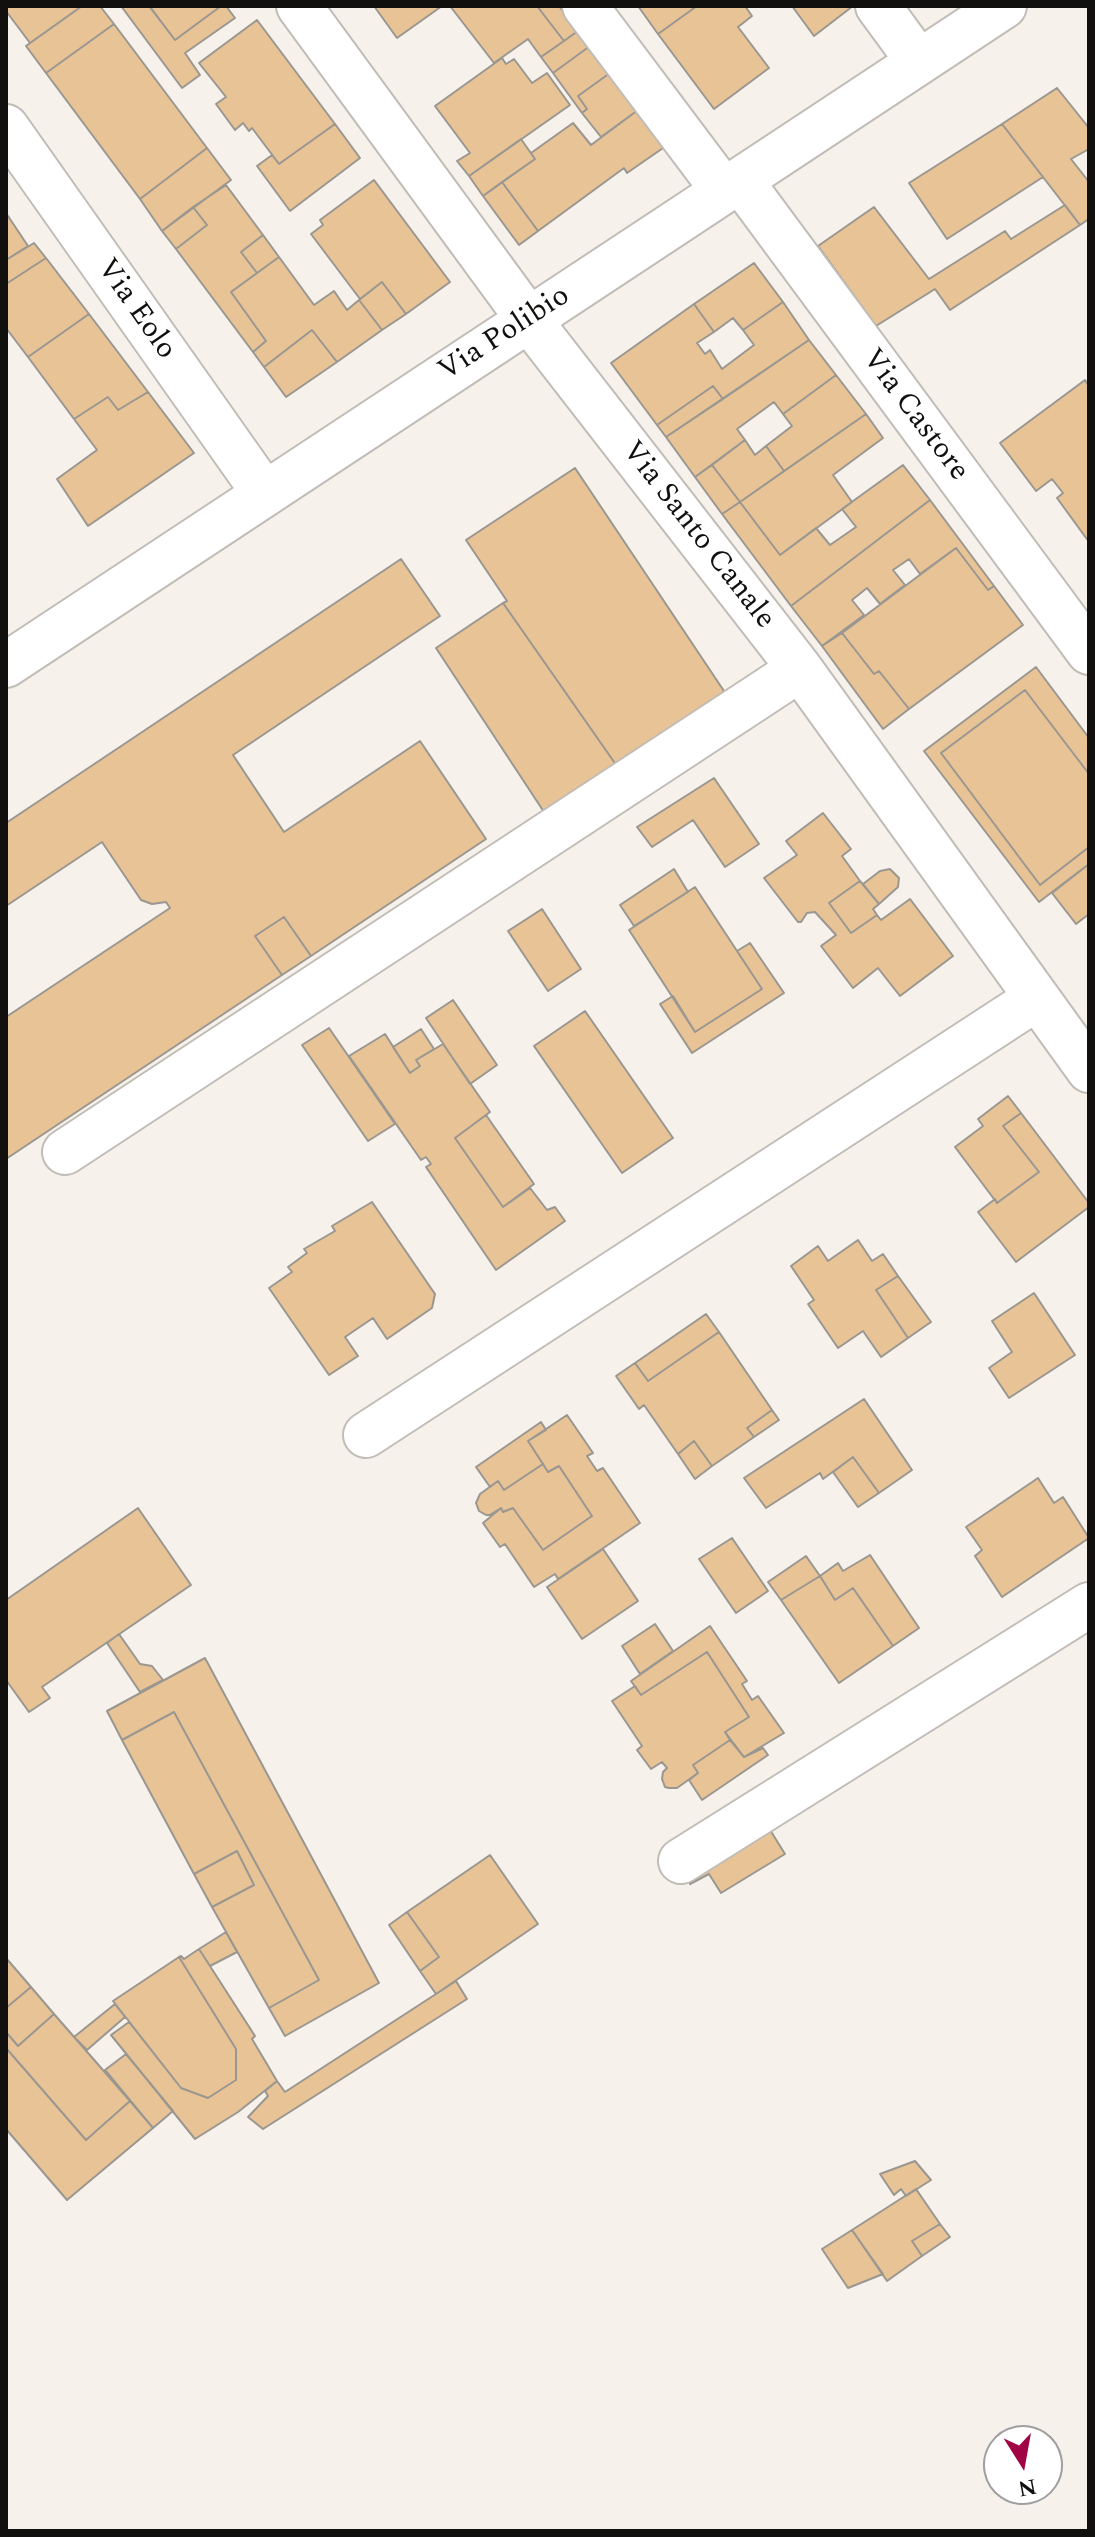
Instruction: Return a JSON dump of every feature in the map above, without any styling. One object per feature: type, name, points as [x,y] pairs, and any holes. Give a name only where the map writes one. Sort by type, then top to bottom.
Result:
[{"type":"street","name":"Via Santo Canale","points":[[299,6],[529,320],[800,669],[1089,1070]]},
{"type":"street","name":"Via Castore","points":[[585,6],[732,186],[1089,652]]},
{"type":"street","points":[[878,6],[919,62]]},
{"type":"street","name":"Via Polibio","points":[[6,665],[1004,6]]},
{"type":"street","name":"Via Eolo","points":[[6,127],[265,494]]},
{"type":"street","points":[[65,1152],[800,669]]},
{"type":"street","points":[[366,1435],[1037,998]]},
{"type":"street","points":[[681,1861],[1089,1605]]},
{"type":"building","points":[[6,6],[82,6],[30,43],[6,11]]},
{"type":"building","points":[[82,6],[100,6],[114,24],[46,73],[26,46]]},
{"type":"building","points":[[121,6],[149,6],[175,40],[221,6],[226,6],[235,18],[185,53],[200,75],[182,88]]},
{"type":"building","points":[[221,6],[175,40],[151,8]]},
{"type":"building","points":[[374,6],[442,6],[397,38]]},
{"type":"building","points":[[450,6],[537,6],[564,41],[541,57],[528,39],[494,63]]},
{"type":"building","points":[[537,6],[559,6],[578,31],[564,41]]},
{"type":"building","points":[[638,6],[697,6],[658,34]]},
{"type":"building","points":[[697,6],[745,6],[752,16],[738,27],[769,68],[714,109],[658,34]]},
{"type":"building","points":[[792,6],[853,6],[814,36]]},
{"type":"building","points":[[257,20],[335,124],[279,164],[252,128],[249,131],[243,123],[235,130],[216,104],[226,97],[199,63]]},
{"type":"building","points":[[114,24],[207,148],[140,199],[46,73]]},
{"type":"building","points":[[578,31],[590,46],[553,73],[541,57]]},
{"type":"building","points":[[590,46],[610,73],[578,96],[587,109],[582,113],[553,73]]},
{"type":"building","points":[[502,58],[506,64],[514,59],[532,83],[547,73],[570,105],[469,176],[457,161],[470,153],[435,106]]},
{"type":"building","points":[[610,73],[638,110],[601,137],[582,113],[587,109],[578,96]]},
{"type":"building","points":[[1057,88],[1089,128],[1089,149],[1071,159],[1089,182],[1089,219],[1080,225],[1002,124]]},
{"type":"building","points":[[638,110],[666,146],[627,173],[624,168],[538,231],[502,182],[535,159],[531,153],[573,123],[591,145]]},
{"type":"building","points":[[335,124],[360,158],[290,211],[257,166],[272,155],[279,164]]},
{"type":"building","points":[[1002,124],[1043,177],[947,239],[909,183]]},
{"type":"building","points":[[521,139],[535,159],[483,196],[469,176]]},
{"type":"building","points":[[207,148],[231,180],[162,231],[140,199]]},
{"type":"building","points":[[374,180],[450,282],[406,314],[382,282],[360,299],[311,234],[323,225],[320,220]]},
{"type":"building","points":[[502,182],[538,231],[519,245],[483,196]]},
{"type":"building","points":[[226,185],[263,235],[241,252],[257,273],[231,292],[266,341],[253,352],[176,249],[207,225],[193,207]]},
{"type":"building","points":[[1065,205],[1080,225],[950,310],[935,289],[876,326],[818,246],[874,207],[929,279],[1005,231],[1011,239]]},
{"type":"building","points":[[193,207],[207,225],[176,249],[162,231]]},
{"type":"building","points":[[6,213],[28,246],[6,260]]},
{"type":"building","points":[[263,235],[279,257],[257,273],[241,252]]},
{"type":"building","points":[[34,243],[46,258],[6,284],[6,260]]},
{"type":"building","points":[[279,257],[314,305],[334,291],[347,310],[359,300],[382,330],[337,362],[312,330],[264,367],[253,352],[266,341],[231,292]]},
{"type":"building","points":[[46,258],[89,314],[28,357],[6,328],[6,284]]},
{"type":"building","points":[[754,263],[783,302],[743,330],[733,318],[714,332],[694,304]]},
{"type":"building","points":[[382,282],[406,314],[382,330],[359,300]]},
{"type":"building","points":[[783,302],[809,340],[723,399],[713,386],[657,425],[611,363],[694,304],[714,332],[697,343],[705,354],[710,350],[722,369],[754,345],[743,330]]},
{"type":"building","points":[[89,314],[148,392],[118,410],[108,397],[74,419],[28,357]]},
{"type":"building","points":[[312,330],[337,362],[286,397],[264,367]]},
{"type":"building","points":[[809,340],[836,375],[783,414],[774,402],[737,429],[745,440],[695,477],[666,437]]},
{"type":"building","points":[[836,375],[866,414],[784,471],[766,446],[792,426],[783,414]]},
{"type":"building","points":[[1085,380],[1089,386],[1089,542],[1057,498],[1063,493],[1052,479],[1036,491],[1000,443]]},
{"type":"building","points":[[713,386],[723,399],[666,437],[657,425]]},
{"type":"building","points":[[148,392],[194,453],[88,526],[57,479],[97,450],[74,419],[108,397],[118,410]]},
{"type":"building","points":[[866,414],[883,438],[833,475],[852,502],[780,555],[740,502]]},
{"type":"building","points":[[745,440],[755,455],[766,446],[784,471],[740,502],[712,465]]},
{"type":"building","points":[[712,465],[740,502],[722,514],[695,477]]},
{"type":"building","points":[[903,465],[930,500],[791,606],[722,514],[740,502],[780,555],[816,528],[830,545],[856,527],[842,509]]},
{"type":"building","points":[[575,468],[728,697],[619,769],[503,603],[507,601],[466,540]]},
{"type":"building","points":[[930,500],[994,586],[988,590],[956,548],[920,574],[909,559],[893,570],[905,585],[880,604],[867,588],[852,600],[864,615],[822,646],[791,606]]},
{"type":"building","points":[[956,548],[988,590],[994,586],[1023,625],[909,709],[879,671],[874,674],[842,633]]},
{"type":"building","points":[[401,559],[440,616],[233,755],[284,832],[420,741],[486,839],[311,956],[284,917],[255,936],[282,975],[6,1159],[6,1017],[170,908],[166,902],[152,904],[141,900],[102,842],[6,906],[6,823]]},
{"type":"building","points":[[503,603],[619,769],[546,815],[436,648]]},
{"type":"building","points":[[842,633],[874,674],[879,671],[909,709],[883,729],[822,646]]},
{"type":"building","points":[[1036,667],[1089,738],[1089,774],[1025,690],[941,753],[1040,885],[1089,847],[1089,864],[1039,902],[924,751]]},
{"type":"building","points":[[1025,690],[1089,774],[1089,847],[1040,885],[941,753]]},
{"type":"building","points":[[714,778],[759,844],[725,867],[693,820],[652,847],[637,827]]},
{"type":"building","points":[[823,813],[851,849],[842,856],[860,881],[829,903],[851,933],[877,915],[881,920],[910,899],[953,956],[900,996],[878,968],[853,988],[821,946],[836,935],[815,912],[807,913],[798,922],[764,878],[797,855],[786,841]]},
{"type":"building","points":[[1089,864],[1089,914],[1076,924],[1052,893]]},
{"type":"building","points":[[674,869],[688,892],[634,926],[620,905]]},
{"type":"building","points":[[890,869],[899,878],[898,887],[879,904],[863,884],[880,871]]},
{"type":"building","points":[[860,881],[879,904],[873,909],[877,915],[851,933],[829,903]]},
{"type":"building","points":[[695,887],[762,989],[695,1032],[629,930]]},
{"type":"building","points":[[542,909],[581,969],[548,991],[508,931]]},
{"type":"building","points":[[284,917],[311,956],[282,975],[255,936]]},
{"type":"building","points":[[750,943],[784,993],[692,1053],[660,1004],[673,996],[695,1032],[762,989],[737,951]]},
{"type":"building","points":[[453,1000],[497,1065],[470,1084],[426,1018]]},
{"type":"building","points":[[585,1011],[673,1138],[622,1173],[534,1046]]},
{"type":"building","points":[[329,1028],[395,1124],[368,1141],[302,1045]]},
{"type":"building","points":[[421,1029],[434,1049],[416,1060],[420,1066],[410,1073],[393,1047]]},
{"type":"building","points":[[385,1034],[410,1073],[420,1066],[416,1060],[443,1044],[490,1112],[455,1138],[503,1207],[530,1188],[547,1210],[555,1207],[565,1221],[496,1270],[426,1167],[431,1164],[426,1157],[421,1160],[349,1056]]},
{"type":"building","points":[[1008,1096],[1021,1113],[1003,1126],[1039,1172],[997,1203],[955,1147],[983,1126],[978,1119]]},
{"type":"building","points":[[1021,1113],[1089,1207],[1016,1262],[978,1212],[995,1199],[997,1203],[1039,1172],[1003,1126]]},
{"type":"building","points":[[486,1115],[534,1184],[503,1207],[455,1138]]},
{"type":"building","points":[[372,1202],[435,1294],[432,1308],[387,1339],[373,1318],[345,1337],[358,1356],[329,1375],[269,1288],[292,1272],[288,1267],[307,1253],[304,1249],[335,1231],[332,1226]]},
{"type":"building","points":[[858,1240],[872,1261],[883,1254],[898,1276],[876,1290],[908,1338],[881,1357],[863,1331],[838,1348],[808,1304],[814,1300],[791,1266],[818,1246],[828,1261]]},
{"type":"building","points":[[898,1276],[931,1322],[908,1338],[876,1290]]},
{"type":"building","points":[[1034,1293],[1075,1355],[1009,1398],[989,1368],[1012,1352],[992,1321]]},
{"type":"building","points":[[706,1314],[719,1332],[648,1381],[635,1363]]},
{"type":"building","points":[[719,1332],[772,1410],[747,1428],[754,1437],[712,1466],[694,1441],[678,1454],[644,1405],[639,1409],[616,1376],[635,1363],[648,1381]]},
{"type":"building","points":[[864,1399],[912,1470],[879,1493],[853,1457],[823,1479],[820,1473],[766,1508],[744,1478]]},
{"type":"building","points":[[772,1410],[779,1420],[754,1437],[747,1428]]},
{"type":"building","points":[[567,1415],[593,1453],[587,1456],[597,1471],[603,1468],[640,1523],[558,1579],[555,1574],[534,1587],[505,1544],[500,1547],[483,1523],[501,1508],[503,1512],[513,1508],[543,1550],[592,1516],[559,1466],[548,1472],[528,1441]]},
{"type":"building","points":[[541,1422],[546,1430],[528,1441],[543,1464],[504,1490],[498,1481],[490,1487],[476,1467]]},
{"type":"building","points":[[694,1441],[712,1466],[695,1479],[678,1454]]},
{"type":"building","points":[[853,1457],[879,1493],[858,1507],[833,1472]]},
{"type":"building","points":[[543,1464],[548,1472],[559,1466],[592,1516],[543,1550],[513,1508],[503,1512],[501,1508],[486,1515],[479,1511],[476,1503],[480,1494],[498,1481],[504,1490]]},
{"type":"building","points":[[1038,1478],[1054,1503],[1063,1497],[1089,1538],[1002,1597],[975,1556],[982,1550],[966,1527]]},
{"type":"building","points":[[138,1508],[191,1585],[42,1687],[50,1698],[29,1712],[6,1680],[6,1600]]},
{"type":"building","points":[[732,1538],[768,1591],[736,1613],[699,1559]]},
{"type":"building","points":[[603,1549],[638,1601],[582,1639],[547,1587]]},
{"type":"building","points":[[870,1555],[919,1628],[893,1646],[853,1588],[835,1600],[820,1576],[838,1563],[843,1571]]},
{"type":"building","points":[[806,1556],[820,1576],[781,1600],[768,1582]]},
{"type":"building","points":[[820,1576],[835,1600],[853,1588],[893,1646],[839,1683],[781,1600]]},
{"type":"building","points":[[655,1624],[673,1651],[640,1674],[622,1646]]},
{"type":"building","points":[[710,1626],[747,1681],[742,1684],[752,1700],[758,1696],[784,1733],[744,1757],[725,1732],[749,1717],[707,1652],[641,1695],[631,1681]]},
{"type":"building","points":[[119,1634],[140,1664],[152,1666],[163,1680],[140,1692],[107,1643]]},
{"type":"building","points":[[707,1652],[749,1717],[725,1732],[730,1740],[693,1765],[698,1773],[677,1788],[665,1787],[662,1779],[667,1768],[662,1762],[651,1769],[637,1750],[642,1746],[612,1701],[635,1686],[641,1695]]},
{"type":"building","points":[[205,1658],[379,1983],[285,2036],[269,2008],[319,1980],[174,1712],[122,1740],[107,1711]]},
{"type":"building","points":[[174,1712],[319,1980],[269,2008],[212,1907],[254,1885],[237,1851],[194,1874],[122,1740]]},
{"type":"building","points":[[730,1740],[744,1757],[763,1748],[768,1755],[702,1800],[689,1780],[698,1773],[693,1765]]},
{"type":"building","points":[[767,1825],[785,1854],[721,1893],[709,1874],[690,1884],[692,1872]]},
{"type":"building","points":[[237,1851],[254,1885],[212,1907],[194,1874]]},
{"type":"building","points":[[490,1855],[538,1924],[436,1994],[420,1971],[439,1957],[407,1912]]},
{"type":"building","points":[[407,1912],[439,1957],[420,1971],[389,1925]]},
{"type":"building","points":[[226,1932],[237,1952],[210,1966],[199,1949]]},
{"type":"building","points":[[199,1949],[255,2036],[252,2039],[277,2081],[238,2112],[195,2139],[111,2035],[129,2022],[181,2088],[208,2098],[236,2080],[236,2049],[179,1957],[184,1959]]},
{"type":"building","points":[[179,1957],[236,2049],[236,2080],[208,2098],[181,2088],[113,2001]]},
{"type":"building","points":[[6,1958],[31,1987],[6,2008]]},
{"type":"building","points":[[456,1981],[467,1999],[263,2129],[248,2117],[268,2096],[265,2091],[277,2081],[285,2092]]},
{"type":"building","points":[[31,1987],[54,2014],[18,2046],[6,2032],[6,2008]]},
{"type":"building","points":[[115,2004],[125,2017],[87,2050],[74,2037]]},
{"type":"building","points":[[54,2014],[130,2101],[86,2140],[6,2048],[6,2032],[18,2046]]},
{"type":"building","points":[[6,2048],[86,2140],[130,2101],[153,2128],[67,2200],[6,2129]]},
{"type":"building","points":[[126,2054],[173,2111],[153,2128],[105,2070]]},
{"type":"building","points":[[915,2161],[931,2180],[906,2196],[901,2189],[894,2195],[880,2174]]},
{"type":"building","points":[[916,2189],[940,2224],[912,2241],[922,2256],[887,2281],[852,2230]]},
{"type":"building","points":[[940,2224],[950,2237],[922,2256],[912,2241]]},
{"type":"building","points":[[852,2230],[883,2274],[848,2288],[822,2249]]}]
